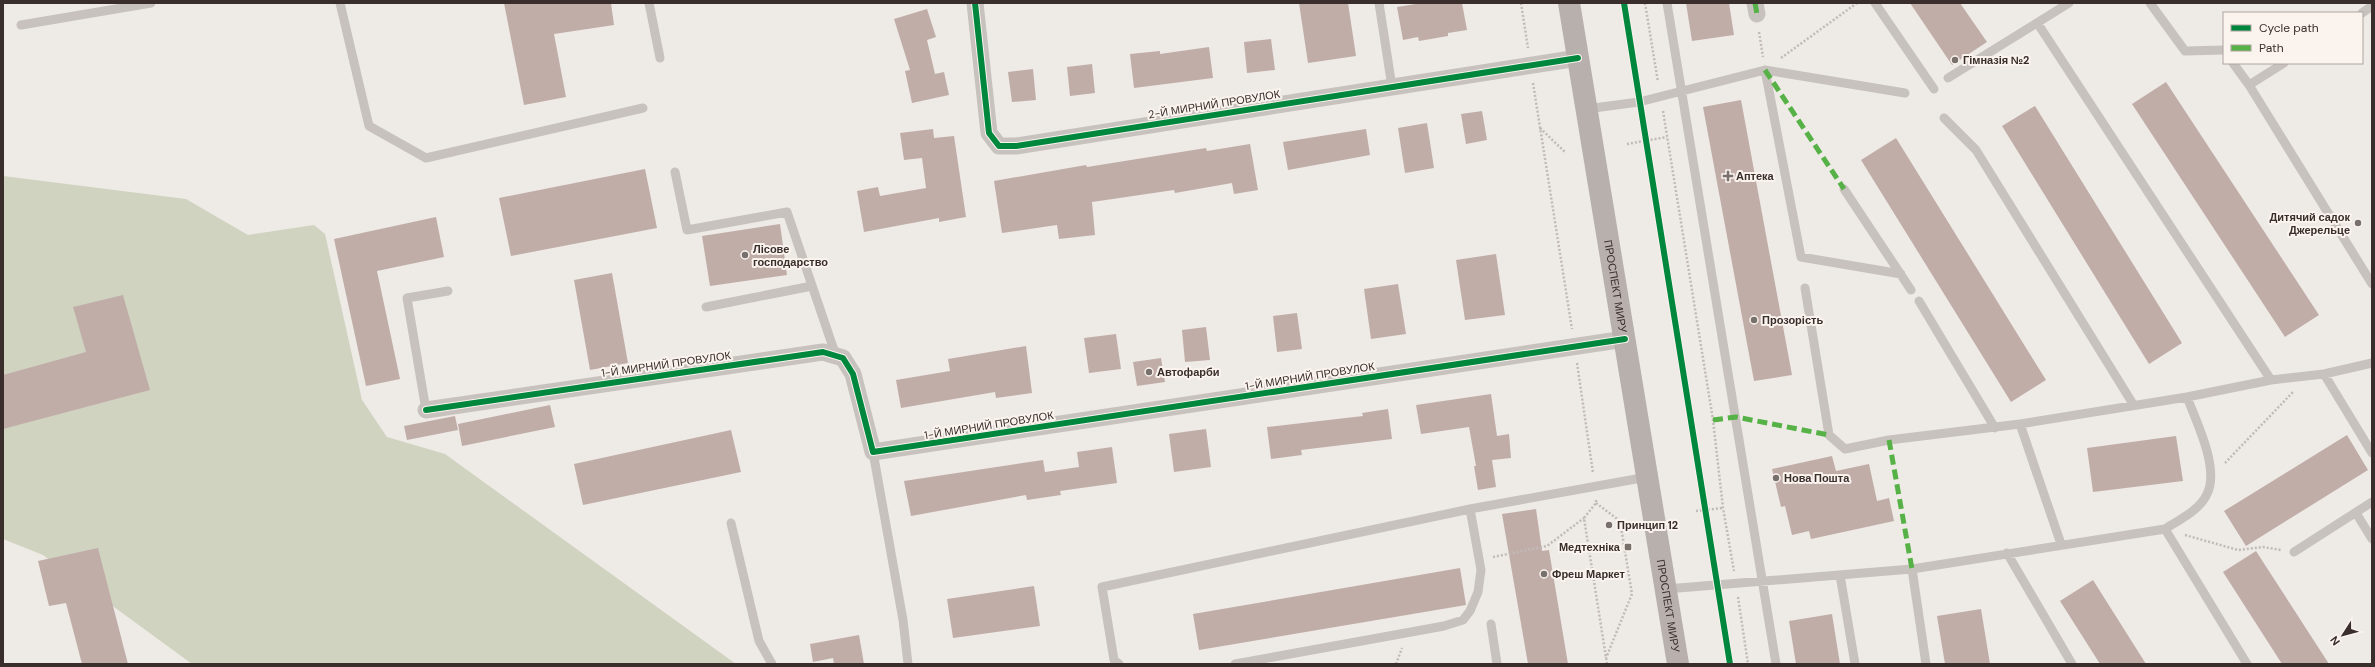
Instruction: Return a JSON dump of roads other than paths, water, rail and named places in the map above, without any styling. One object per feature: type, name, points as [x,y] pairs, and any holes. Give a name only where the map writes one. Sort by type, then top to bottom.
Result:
[{"type":"main road","name":"ПРОСПЕКТ МИРУ","points":[[1569,3],[1678,664]]},
{"type":"street","name":"2-Й МИРНИЙ ПРОВУЛОК","points":[[975,3],[989,133],[999,146],[1016,146],[1578,58]]},
{"type":"street","name":"1-Й МИРНИЙ ПРОВУЛОК","points":[[873,452],[1624,339]]},
{"type":"street","name":"1-Й МИРНИЙ ПРОВУЛОК","points":[[426,410],[823,352],[836,356]]},
{"type":"street","points":[[836,356],[843,358],[853,374],[873,452]]},
{"type":"lane","points":[[22,25],[151,3]]},
{"type":"lane","points":[[340,3],[369,126],[426,158],[643,108]]},
{"type":"lane","points":[[649,3],[660,58]]},
{"type":"lane","points":[[1379,3],[1392,87]]},
{"type":"lane","points":[[1667,3],[1776,664]]},
{"type":"lane","points":[[1875,3],[1934,89]]},
{"type":"lane","points":[[1948,78],[2038,24],[2069,3]]},
{"type":"lane","points":[[2150,3],[2185,51],[2223,50]]},
{"type":"lane","points":[[2363,12],[2372,6]]},
{"type":"lane","points":[[2038,24],[2271,380]]},
{"type":"lane","points":[[2235,64],[2250,85],[2372,284]]},
{"type":"lane","points":[[2250,85],[2282,64]]},
{"type":"lane","points":[[1765,70],[1801,257],[1902,274]]},
{"type":"lane","points":[[1586,109],[1660,96],[1765,70],[1905,93]]},
{"type":"lane","points":[[1944,118],[1976,150],[2133,404]]},
{"type":"lane","points":[[675,172],[687,230],[787,212],[836,356]]},
{"type":"lane","points":[[1844,189],[1902,274],[1911,290]]},
{"type":"lane","points":[[706,307],[812,286]]},
{"type":"lane","points":[[1805,288],[1829,435],[1845,449],[1889,440],[1995,428],[2133,404],[2187,397],[2271,380],[2308,377],[2372,363]]},
{"type":"lane","points":[[426,410],[407,298],[448,291]]},
{"type":"lane","points":[[1918,301],[1995,428]]},
{"type":"lane","points":[[2324,374],[2372,453]]},
{"type":"lane","points":[[1666,589],[1736,582],[1912,569],[2061,544],[2165,529],[2196,509],[2208,494],[2212,477],[2205,447],[2187,397]]},
{"type":"lane","points":[[2020,424],[2061,544]]},
{"type":"lane","points":[[873,452],[904,620],[908,664]]},
{"type":"lane","points":[[1119,664],[1114,660],[1102,587],[1470,509],[1647,478]]},
{"type":"lane","points":[[2294,552],[2372,502]]},
{"type":"lane","points":[[1235,664],[1444,626],[1463,620],[1470,611],[1478,592],[1481,570],[1470,509]]},
{"type":"lane","points":[[2356,513],[2372,539]]},
{"type":"lane","points":[[732,523],[759,641],[772,664]]},
{"type":"lane","points":[[2165,529],[2246,664]]},
{"type":"lane","points":[[2006,553],[2072,664]]},
{"type":"lane","points":[[1912,569],[1926,664]]},
{"type":"lane","points":[[1840,575],[1855,664]]},
{"type":"lane","points":[[1491,624],[1497,664]]},
{"type":"place","name":"Гімназія №2","points":[[1955,60]]},
{"type":"place","name":"Аптека","points":[[1728,176]]},
{"type":"place","name":"Дитячий садок Джерельце","points":[[2358,223]]},
{"type":"place","name":"Лісове господарство","points":[[745,255]]},
{"type":"place","name":"Прозорість","points":[[1754,320]]},
{"type":"place","name":"Автофарби","points":[[1149,372]]},
{"type":"place","name":"Нова Пошта","points":[[1776,478]]},
{"type":"place","name":"Принцип 12","points":[[1609,525]]},
{"type":"place","name":"Медтехніка","points":[[1628,547]]},
{"type":"place","name":"Фреш Маркет","points":[[1544,574]]}]
